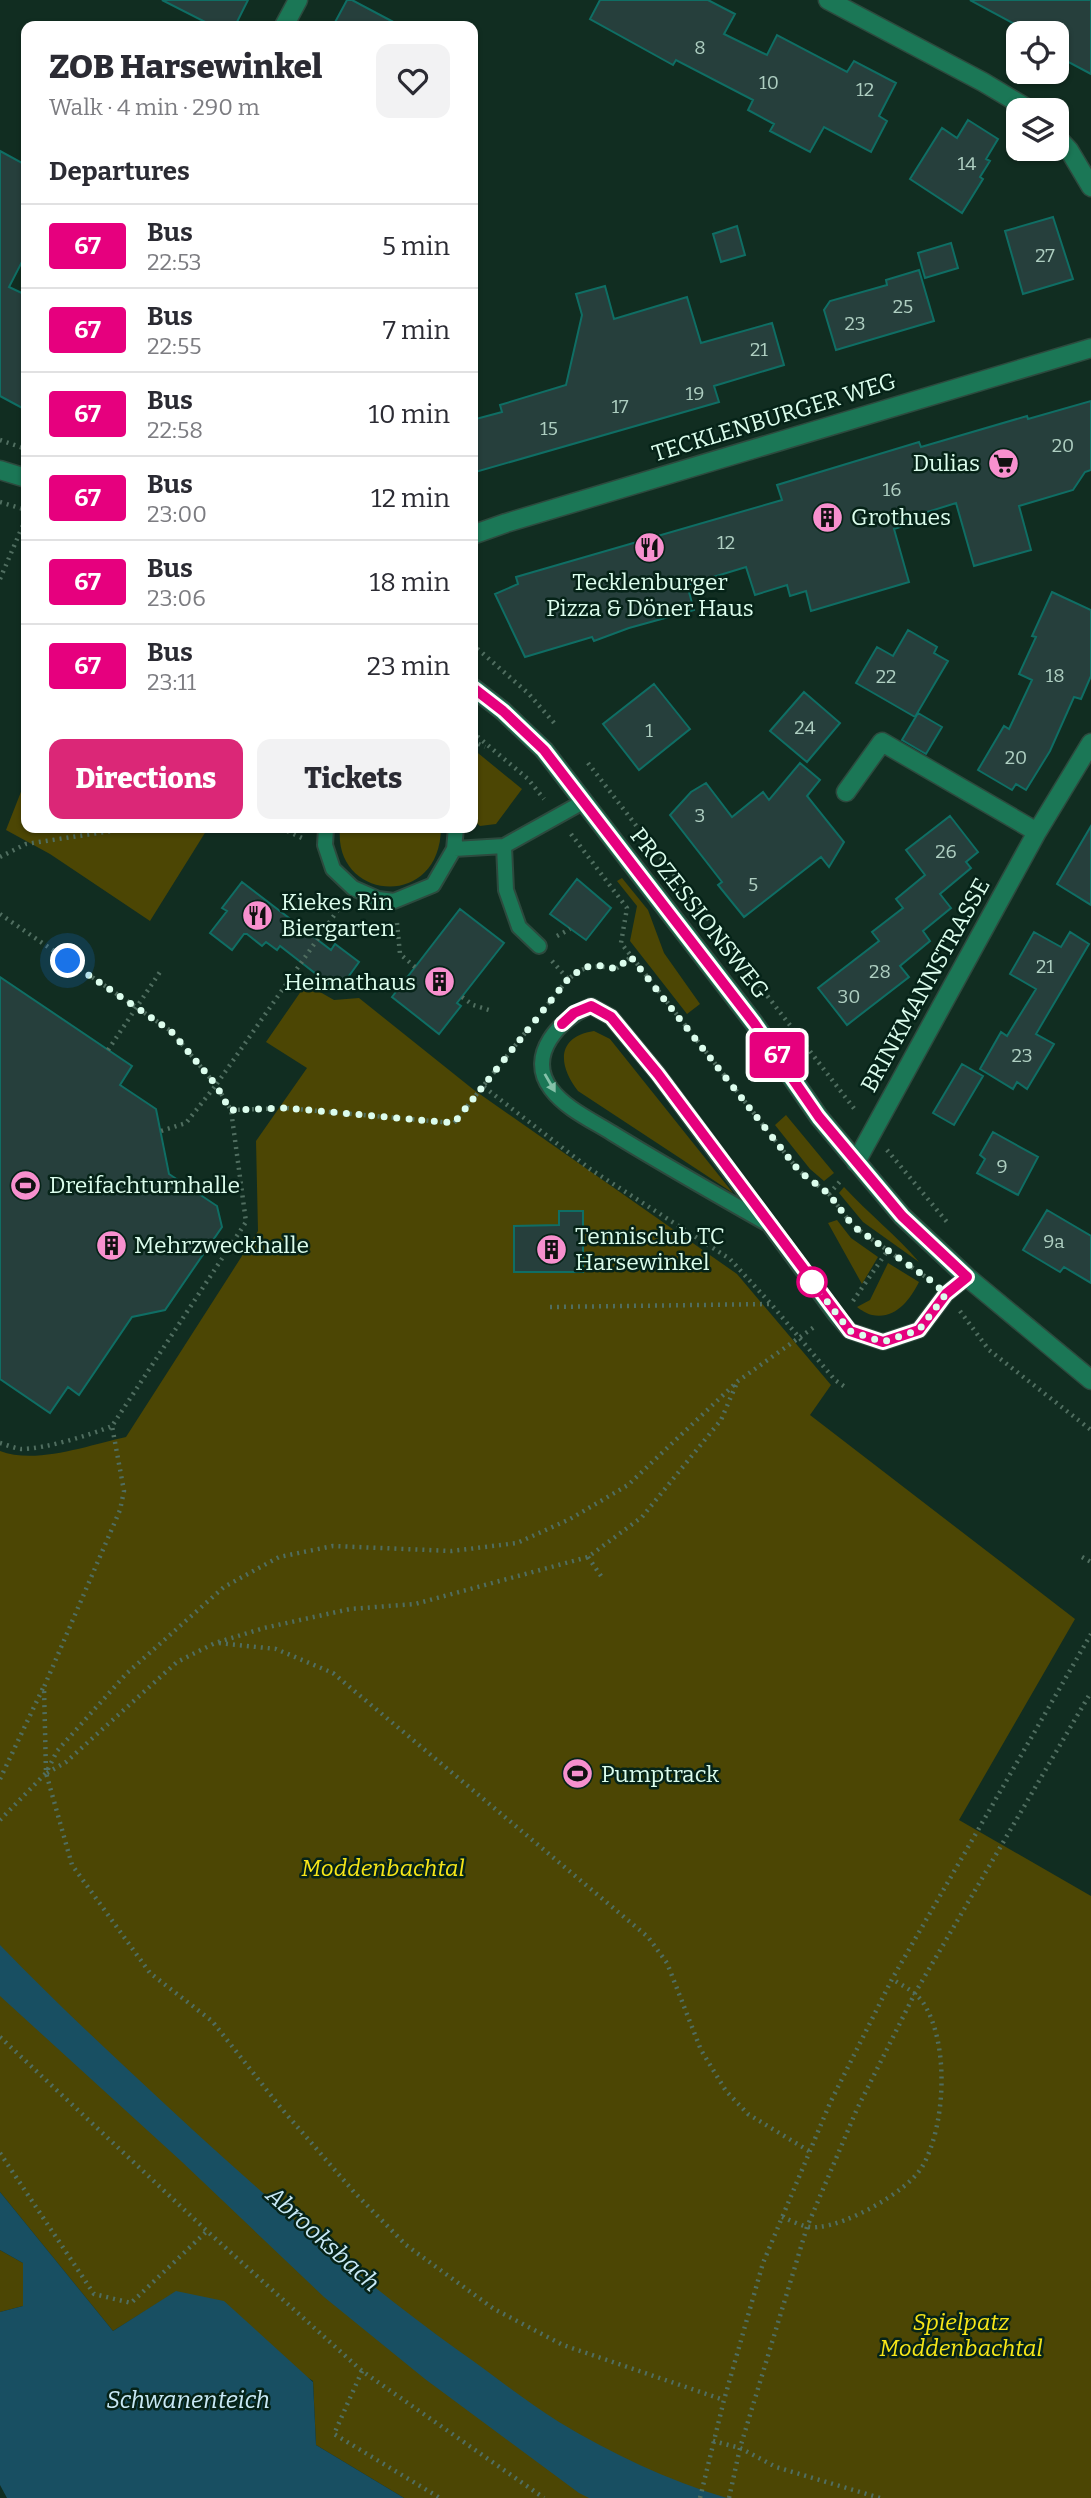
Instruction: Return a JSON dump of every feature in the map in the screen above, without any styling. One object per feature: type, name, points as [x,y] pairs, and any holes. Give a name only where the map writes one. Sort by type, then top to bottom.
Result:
[{"type":"street","points":[[287,21],[298,0]]},
{"type":"street","points":[[828,0],[1010,98]]},
{"type":"street","points":[[1069,150],[1091,187]]},
{"type":"street","name":"TECKLENBURGER WEG","points":[[478,533],[1091,348]]},
{"type":"street","points":[[0,470],[21,476]]},
{"type":"street","name":"PROZESSIONSWEG","points":[[478,692],[544,750],[754,1023],[819,1117],[902,1216],[967,1277],[1091,1380]]},
{"type":"street","points":[[846,792],[882,742],[1037,832]]},
{"type":"street","name":"BRINKMANNSTRASSE","points":[[856,1162],[1037,832],[1091,743]]},
{"type":"lane","points":[[454,849],[505,846],[583,802]]},
{"type":"lane","points":[[326,833],[325,845],[333,869],[353,888],[378,899],[394,901],[433,885],[454,849],[456,833]]},
{"type":"lane","points":[[505,846],[506,890],[519,927],[539,946]]},
{"type":"lane","points":[[770,1225],[574,1110],[550,1088],[542,1067],[551,1035],[574,1013],[591,1006],[611,1017],[658,1074],[850,1331],[883,1342],[919,1330],[946,1294],[967,1277]]},
{"type":"path","points":[[0,440],[21,447]]},
{"type":"path","points":[[0,502],[21,508]]},
{"type":"path","points":[[0,579],[21,530]]},
{"type":"path","points":[[478,651],[529,694],[560,729]]},
{"type":"path","points":[[478,737],[528,779],[627,908],[621,943],[799,1171],[829,1194],[853,1226],[946,1294],[989,1350],[1091,1430]]},
{"type":"path","points":[[478,744],[493,750]]},
{"type":"path","points":[[583,756],[872,1132],[952,1228]]},
{"type":"path","points":[[0,857],[26,844],[98,833]]},
{"type":"path","points":[[161,1130],[186,1123],[216,1085],[353,888]]},
{"type":"path","points":[[394,901],[400,954],[415,967]]},
{"type":"path","points":[[0,914],[171,1031],[216,1085],[230,1110],[246,1222],[112,1426],[95,1433],[20,1449],[0,1443]]},
{"type":"path","points":[[543,1011],[568,979],[584,967],[599,965],[616,969],[631,957]]},
{"type":"path","points":[[108,1050],[162,969]]},
{"type":"path","points":[[462,997],[473,1005],[489,1010]]},
{"type":"path","points":[[230,1110],[285,1108],[454,1123],[526,1033]]},
{"type":"path","points":[[484,1087],[590,1169],[730,1259],[835,1380],[845,1387]]},
{"type":"path","points":[[550,1307],[771,1304]]},
{"type":"path","points":[[46,1773],[57,1751],[127,1673],[224,1587],[279,1557],[333,1546],[452,1550],[517,1543],[570,1519],[628,1485],[738,1381],[799,1337]]},
{"type":"path","points":[[0,1820],[46,1773],[66,1762],[177,1662],[215,1643],[264,1628],[350,1609],[415,1604],[587,1557],[642,1517],[721,1420],[738,1381]]},
{"type":"path","points":[[0,1779],[44,1686],[120,1510],[124,1491],[112,1426]]},
{"type":"path","points":[[587,1557],[601,1576]]},
{"type":"path","points":[[1082,1557],[1091,1562]]},
{"type":"path","points":[[700,2498],[713,2441],[763,2263],[830,2103],[892,1979],[1091,1634]]},
{"type":"path","points":[[215,1643],[276,1649],[333,1673],[649,1937],[667,1963],[701,2050],[726,2091],[748,2114],[809,2151]]},
{"type":"path","points":[[44,1686],[46,1773],[72,1864],[149,1973],[212,2021],[281,2108],[354,2192],[406,2245],[494,2309],[563,2345],[724,2400]]},
{"type":"path","points":[[729,2498],[740,2448],[807,2227],[857,2109],[915,1993],[1091,1692]]},
{"type":"path","points":[[782,2217],[807,2227],[819,2227],[872,2208],[902,2188],[922,2169],[935,2138],[940,2104],[941,2071],[936,2035],[923,2003],[915,1993],[892,1979]]},
{"type":"path","points":[[0,2037],[207,2231],[362,2371],[544,2498]]},
{"type":"path","points":[[0,2153],[94,2294],[131,2303],[207,2231]]},
{"type":"path","points":[[362,2371],[334,2434],[440,2498]]},
{"type":"path","points":[[713,2441],[740,2448],[776,2467],[880,2498]]},
{"type":"green space","points":[[478,753],[522,789],[496,824],[480,826]]},
{"type":"green space","points":[[21,792],[21,833],[205,833],[150,921],[50,854],[6,830]]},
{"type":"green space","points":[[340,833],[440,833],[436,855],[424,873],[407,884],[388,887],[369,882],[353,870],[342,852]]},
{"type":"green space","points":[[622,878],[648,910],[664,953],[700,1004],[687,1014],[630,941],[637,906],[617,881]]},
{"type":"green space","name":"Moddenbachtal","points":[[306,984],[334,1000],[359,998],[474,1090],[737,1274],[831,1385],[810,1415],[1075,1619],[959,1820],[1091,1896],[1091,2498],[404,2498],[316,2445],[313,2381],[176,2292],[113,2331],[0,2192],[0,1451],[14,1455],[46,1455],[126,1437],[258,1231],[256,1141],[307,1068],[266,1042]]},
{"type":"green space","points":[[594,1031],[610,1039],[733,1193],[578,1091],[567,1072],[564,1054],[573,1039]]},
{"type":"green space","points":[[786,1115],[834,1173],[824,1181],[810,1169],[775,1125]]},
{"type":"green space","points":[[844,1187],[919,1262],[863,1222],[839,1193]]},
{"type":"green space","points":[[837,1220],[851,1238],[878,1257],[862,1284],[828,1223]]},
{"type":"green space","points":[[888,1263],[919,1282],[906,1302],[895,1312],[880,1316],[864,1312],[857,1307],[870,1300]]},
{"type":"green space","points":[[0,2250],[23,2263],[23,2306],[0,2312]]},
{"type":"water","points":[[0,1945],[103,2047],[238,2171],[346,2264],[421,2323],[533,2405],[579,2434],[661,2474],[727,2498],[589,2498],[425,2379],[324,2297],[181,2161],[0,1996]]},
{"type":"water","name":"Schwanenteich","points":[[0,2192],[113,2331],[176,2291],[224,2301],[313,2382],[316,2445],[404,2498],[7,2498],[0,2485],[0,2312],[23,2306],[23,2263],[0,2250]]},
{"type":"building","points":[[162,0],[248,0],[238,21],[203,21]]},
{"type":"building","points":[[347,0],[352,0],[392,21],[336,21]]},
{"type":"building","points":[[600,0],[708,0],[735,14],[724,34],[767,55],[777,35],[847,72],[854,61],[896,83],[879,116],[887,121],[871,152],[824,127],[810,152],[770,131],[774,124],[748,110],[753,100],[676,60],[673,65],[590,19]]},
{"type":"building","points":[[970,0],[1091,0],[1091,74],[1069,62],[1069,21],[1009,21]]},
{"type":"building","points":[[968,120],[998,139],[986,159],[990,161],[980,177],[983,179],[962,213],[910,179],[942,128],[957,138]]},
{"type":"building","points":[[0,151],[21,162],[21,264],[9,287],[21,293],[21,407],[0,396]]},
{"type":"building","points":[[1053,217],[1073,279],[1023,294],[1005,231]]},
{"type":"building","points":[[737,226],[745,255],[721,262],[713,234]]},
{"type":"building","points":[[951,243],[958,268],[925,278],[918,253]]},
{"type":"building","points":[[919,270],[934,321],[836,350],[824,310],[830,301],[887,285],[886,280]]},
{"type":"building","points":[[605,286],[614,319],[687,297],[701,343],[772,323],[784,365],[714,386],[719,402],[478,471],[478,418],[502,412],[500,405],[566,385],[582,315],[576,294]]},
{"type":"building","points":[[1091,401],[1091,470],[1085,472],[1073,490],[1019,506],[1031,550],[974,566],[956,503],[902,520],[903,526],[894,529],[909,582],[811,611],[806,591],[790,596],[787,585],[755,595],[746,567],[687,585],[694,610],[594,641],[592,637],[525,657],[495,594],[518,584],[516,577],[782,500],[777,485],[919,442],[921,447],[1027,416],[1028,419]]},
{"type":"building","points":[[1052,592],[1091,610],[1091,676],[1081,699],[1074,697],[1050,751],[1026,790],[1016,784],[1012,790],[978,770],[1004,726],[1009,729],[1032,680],[1019,674],[1036,637],[1032,636]]},
{"type":"building","points":[[908,630],[937,647],[934,653],[948,661],[915,717],[856,683],[877,647],[893,656]]},
{"type":"building","points":[[654,684],[690,729],[639,770],[603,724]]},
{"type":"building","points":[[804,692],[840,723],[807,762],[770,731]]},
{"type":"building","points":[[918,713],[942,727],[926,754],[902,740]]},
{"type":"building","points":[[800,763],[820,780],[807,796],[844,842],[829,867],[821,857],[744,917],[718,885],[722,882],[670,815],[691,792],[706,783],[732,817],[763,792],[769,800]]},
{"type":"building","points":[[950,816],[978,852],[966,862],[971,868],[940,894],[951,908],[923,931],[930,941],[900,966],[909,977],[847,1025],[818,988],[879,941],[872,932],[903,908],[896,899],[925,875],[906,850]]},
{"type":"building","points":[[1091,826],[1091,905],[1057,884]]},
{"type":"building","points":[[577,879],[611,908],[586,940],[550,914]]},
{"type":"building","points":[[242,882],[331,950],[335,944],[359,962],[338,991],[280,946],[277,950],[266,942],[262,946],[244,934],[232,950],[210,933],[227,911],[222,908]]},
{"type":"building","name":"Heimathaus","points":[[460,909],[504,943],[457,1003],[461,1006],[439,1034],[392,997]]},
{"type":"building","points":[[1034,932],[1061,947],[1070,932],[1089,944],[1036,1034],[1054,1044],[1027,1089],[1017,1082],[1013,1089],[980,1069],[1001,1032],[1007,1036],[1036,989],[1010,974]]},
{"type":"building","name":"Mehrzweckhalle","points":[[0,977],[132,1066],[120,1085],[156,1109],[169,1174],[217,1206],[222,1227],[165,1310],[132,1317],[79,1395],[68,1387],[50,1413],[0,1379]]},
{"type":"building","points":[[962,1064],[983,1076],[954,1125],[933,1113]]},
{"type":"building","points":[[993,1132],[1038,1157],[1018,1195],[977,1173],[985,1159],[980,1155]]},
{"type":"building","points":[[1047,1210],[1091,1236],[1091,1283],[1064,1267],[1060,1272],[1023,1250]]},
{"type":"building","name":"Tennisclub TC Harsewinkel","points":[[559,1211],[583,1211],[583,1272],[514,1272],[514,1226],[559,1225]]},
{"type":"bus line","name":"67","points":[[478,692],[544,750],[754,1023],[819,1117],[902,1216],[967,1277],[946,1294],[919,1330],[883,1342],[850,1331],[658,1074],[611,1017],[591,1006],[574,1013],[562,1024]]},
{"type":"place","name":"Dulias","points":[[1003,463]]},
{"type":"place","name":"Grothues","points":[[828,517]]},
{"type":"place","name":"Tecklenburger Pizza & Döner Haus","points":[[650,548]]},
{"type":"place","name":"Kiekes Rin Biergarten","points":[[258,915]]},
{"type":"place","name":"Heimathaus","points":[[439,982]]},
{"type":"place","name":"Dreifachturnhalle","points":[[26,1185]]},
{"type":"place","name":"Mehrzweckhalle","points":[[111,1245]]},
{"type":"place","name":"Tennisclub TC Harsewinkel","points":[[552,1249]]},
{"type":"place","name":"Pumptrack","points":[[578,1774]]},
{"type":"route","points":[[68,961],[171,1031],[216,1085],[230,1110],[285,1108],[454,1123],[568,979],[584,967],[599,965],[616,969],[631,957],[799,1171],[829,1194],[853,1226],[946,1294],[919,1330],[883,1342],[850,1331],[812,1282]]},
{"type":"water label","name":"Abrooksbach","points":[[323,2239]]},
{"type":"park label","name":"Spielpatz Moddenbachtal","points":[[961,2335]]}]
